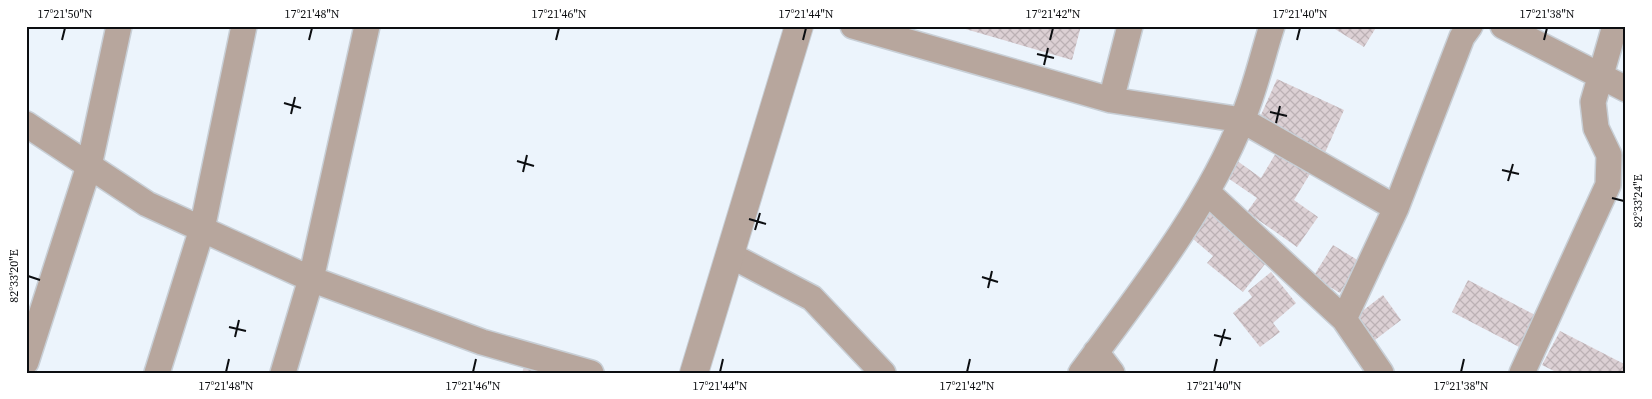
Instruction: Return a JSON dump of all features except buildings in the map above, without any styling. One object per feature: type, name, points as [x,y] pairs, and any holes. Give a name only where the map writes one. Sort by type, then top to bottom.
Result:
[{"type":"street","points":[[26,362],[89,166],[119,26]]},
{"type":"street","points":[[157,373],[202,230],[244,26]]},
{"type":"street","points":[[283,373],[311,279],[367,26]]},
{"type":"street","points":[[694,373],[799,26]]},
{"type":"street","points":[[853,26],[1110,100],[1242,120],[1396,208]]},
{"type":"street","points":[[1110,100],[1130,26]]},
{"type":"street","points":[[1081,373],[1144,287],[1207,192],[1242,120],[1272,26]]},
{"type":"street","points":[[1344,319],[1396,208],[1462,37],[1470,26]]},
{"type":"street","points":[[1503,26],[1626,89]]},
{"type":"street","points":[[1522,373],[1608,185],[1609,155],[1596,128],[1593,102],[1616,26]]},
{"type":"street","points":[[26,124],[148,204],[311,279],[482,342],[523,363],[591,373]]},
{"type":"street","points":[[1207,192],[1344,319],[1381,373]]},
{"type":"street","points":[[730,255],[812,298],[883,373]]},
{"type":"street","points":[[1096,352],[1112,373]]}]
